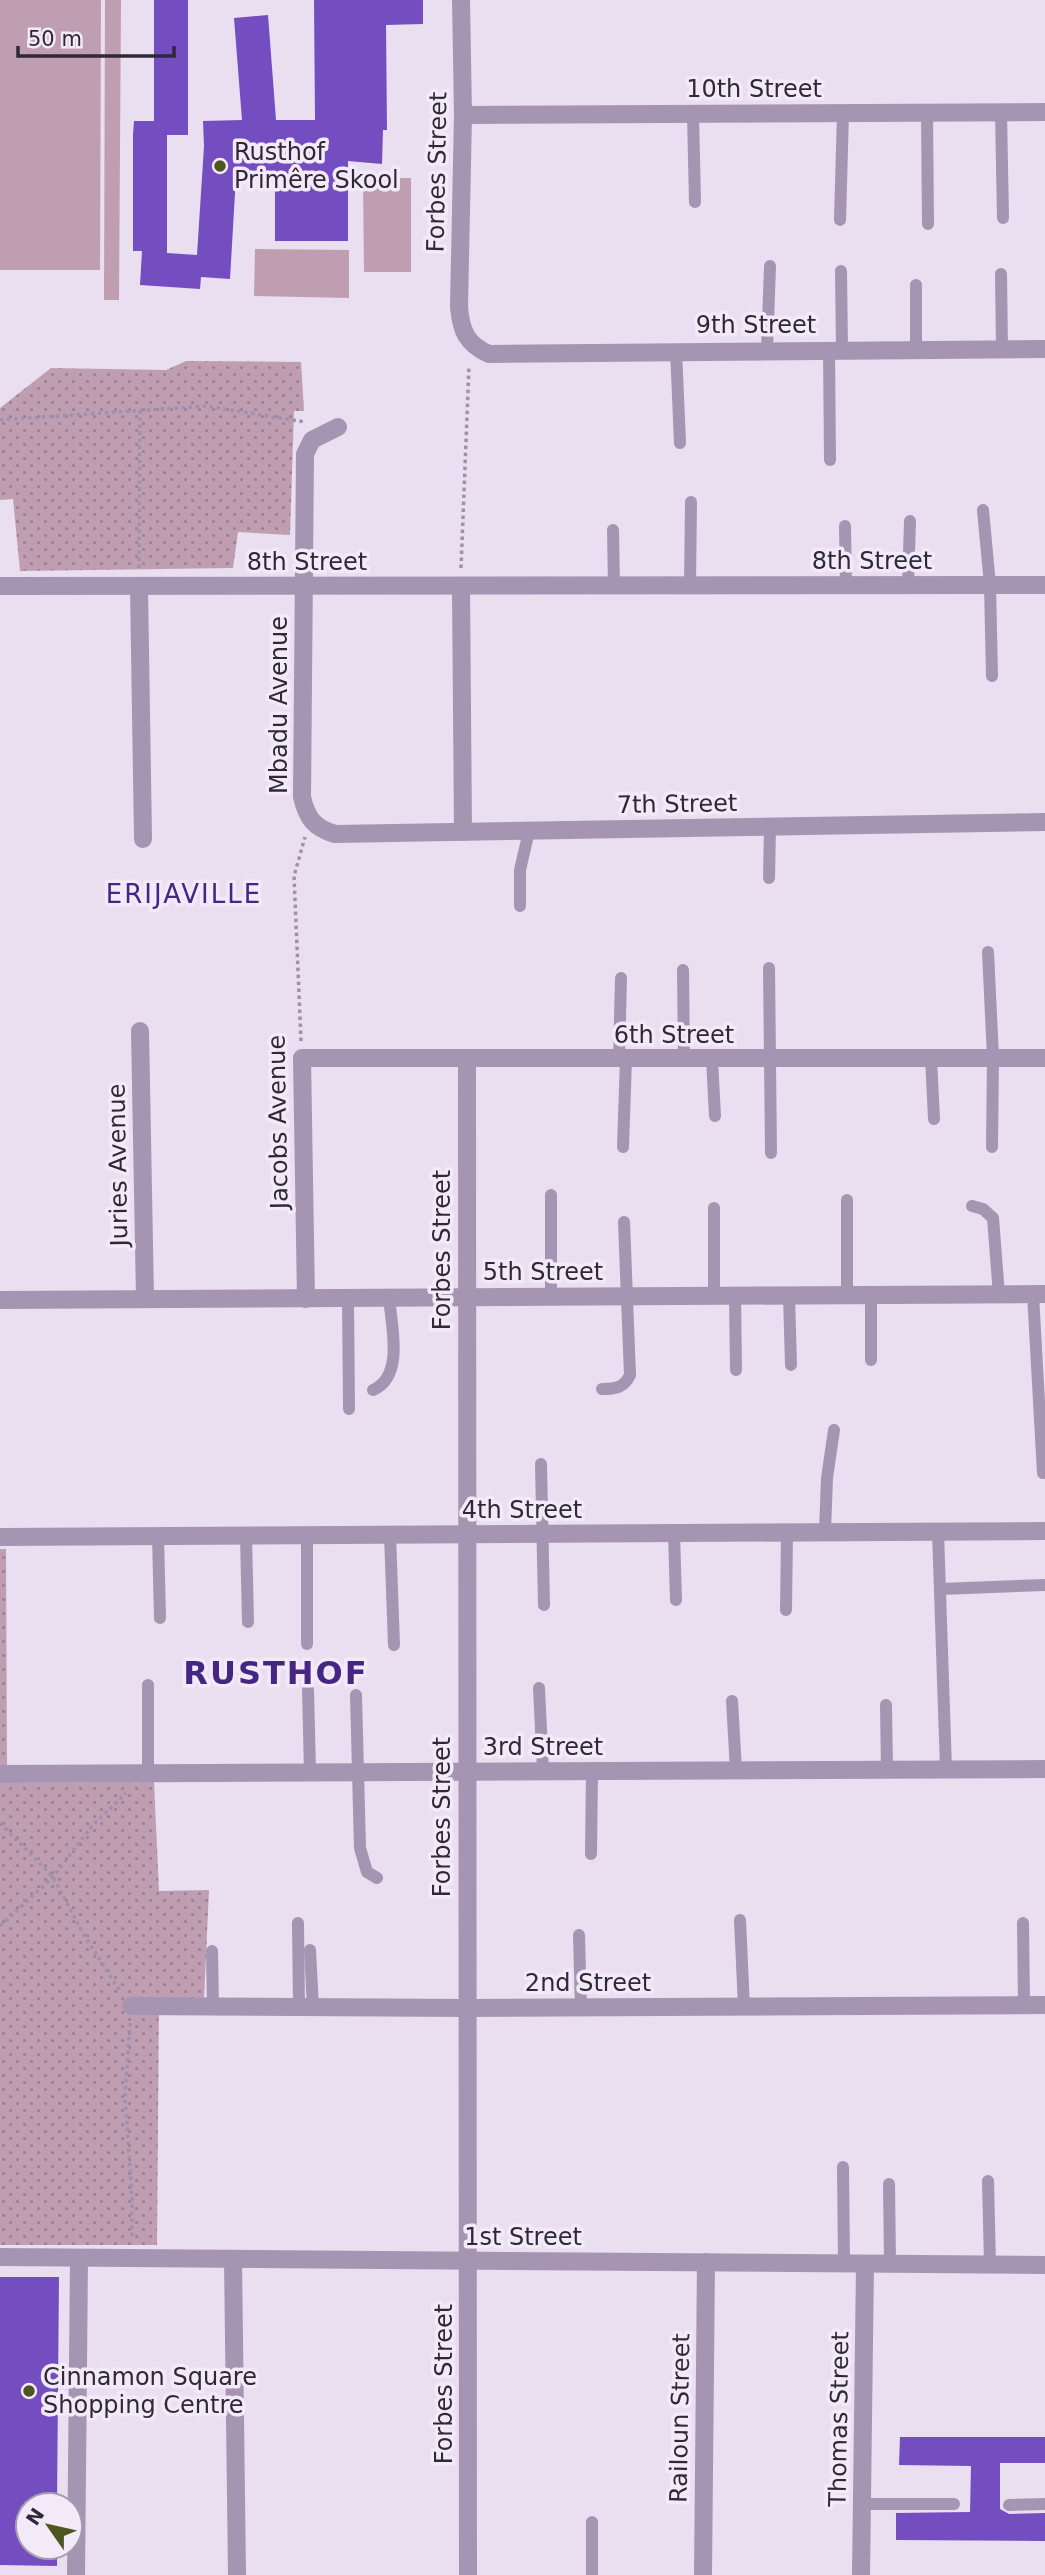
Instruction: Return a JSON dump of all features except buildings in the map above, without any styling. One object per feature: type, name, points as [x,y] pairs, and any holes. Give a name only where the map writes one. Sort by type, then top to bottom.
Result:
[{"type":"street","name":"Forbes Street","points":[[461,0],[463,116],[459,307],[461,325],[470,343]]},
{"type":"street","name":"10th Street","points":[[463,116],[1045,112]]},
{"type":"street","name":"9th Street","points":[[470,343],[489,354],[676,350],[1045,349]]},
{"type":"street","name":"Mbadu Avenue","points":[[312,823],[302,797],[305,454],[312,440],[338,427]]},
{"type":"street","name":"8th Street","points":[[0,586],[1045,585]]},
{"type":"street","points":[[139,587],[143,839]]},
{"type":"street","points":[[461,587],[463,832]]},
{"type":"street","name":"7th Street","points":[[312,823],[320,830],[335,834],[1045,822]]},
{"type":"street","name":"Juries Avenue","points":[[140,1031],[145,1298]]},
{"type":"street","name":"6th Street","points":[[302,1058],[1045,1058]]},
{"type":"street","name":"Jacobs Avenue","points":[[302,1058],[306,1299]]},
{"type":"street","name":"Forbes Street","points":[[467,1059],[468,2575]]},
{"type":"street","name":"5th Street","points":[[0,1300],[1039,1294]]},
{"type":"street","name":"4th Street","points":[[0,1537],[1045,1531]]},
{"type":"street","name":"3rd Street","points":[[0,1774],[1045,1769]]},
{"type":"street","name":"2nd Street","points":[[131,2006],[581,2008],[1045,2005]]},
{"type":"street","name":"1st Street","points":[[0,2257],[1045,2265]]},
{"type":"street","points":[[76,2575],[79,2258]]},
{"type":"street","points":[[233,2259],[237,2575]]},
{"type":"street","name":"Railoun Street","points":[[703,2575],[706,2262]]},
{"type":"street","name":"Thomas Street","points":[[861,2575],[864,2264]]},
{"type":"lane","points":[[1001,112],[1003,218]]},
{"type":"lane","points":[[840,220],[843,113]]},
{"type":"lane","points":[[927,113],[928,224]]},
{"type":"lane","points":[[693,114],[695,202]]},
{"type":"lane","points":[[767,350],[770,266]]},
{"type":"lane","points":[[830,460],[841,271]]},
{"type":"lane","points":[[1001,274],[1002,349]]},
{"type":"lane","points":[[916,285],[916,349]]},
{"type":"lane","points":[[676,350],[680,443]]},
{"type":"lane","points":[[690,586],[691,502]]},
{"type":"lane","points":[[983,510],[992,676]]},
{"type":"lane","points":[[908,585],[910,521]]},
{"type":"lane","points":[[845,526],[846,585]]},
{"type":"lane","points":[[612,530],[614,587]]},
{"type":"lane","points":[[769,827],[769,878]]},
{"type":"lane","points":[[520,906],[520,870],[528,831]]},
{"type":"lane","points":[[988,952],[993,1057],[992,1147]]},
{"type":"lane","points":[[769,968],[771,1153]]},
{"type":"lane","points":[[683,970],[684,1059]]},
{"type":"lane","points":[[621,978],[624,1147]]},
{"type":"lane","points":[[931,1058],[934,1119]]},
{"type":"lane","points":[[712,1059],[715,1116]]},
{"type":"lane","points":[[551,1195],[551,1296]]},
{"type":"lane","points":[[846,1295],[847,1199]]},
{"type":"lane","points":[[972,1206],[984,1209],[993,1219],[999,1295]]},
{"type":"lane","points":[[714,1208],[714,1296]]},
{"type":"lane","points":[[603,1389],[622,1386],[630,1375],[624,1222]]},
{"type":"lane","points":[[1039,1294],[1043,1473]]},
{"type":"lane","points":[[735,1295],[736,1370]]},
{"type":"lane","points":[[789,1295],[791,1364]]},
{"type":"lane","points":[[871,1295],[871,1360]]},
{"type":"lane","points":[[373,1390],[386,1380],[392,1368],[389,1297]]},
{"type":"lane","points":[[348,1298],[349,1409]]},
{"type":"lane","points":[[825,1532],[827,1478],[834,1430]]},
{"type":"lane","points":[[541,1464],[544,1605]]},
{"type":"lane","points":[[938,1532],[946,1769]]},
{"type":"lane","points":[[674,1533],[676,1600]]},
{"type":"lane","points":[[786,1610],[787,1533]]},
{"type":"lane","points":[[307,1535],[307,1644]]},
{"type":"lane","points":[[390,1535],[394,1645]]},
{"type":"lane","points":[[158,1536],[160,1618]]},
{"type":"lane","points":[[246,1536],[248,1622]]},
{"type":"lane","points":[[941,1588],[1045,1585]]},
{"type":"lane","points":[[148,1685],[148,1773]]},
{"type":"lane","points":[[539,1688],[542,1771]]},
{"type":"lane","points":[[308,1690],[310,1772]]},
{"type":"lane","points":[[356,1695],[360,1848],[367,1872],[377,1878]]},
{"type":"lane","points":[[732,1701],[736,1770]]},
{"type":"lane","points":[[886,1706],[887,1769]]},
{"type":"lane","points":[[591,1854],[592,1771]]},
{"type":"lane","points":[[740,1920],[744,2007]]},
{"type":"lane","points":[[298,1923],[306,2008]]},
{"type":"lane","points":[[1023,1923],[1024,2005]]},
{"type":"lane","points":[[579,1935],[581,2008]]},
{"type":"lane","points":[[306,2008],[310,1950]]},
{"type":"lane","points":[[212,1951],[213,2007]]},
{"type":"lane","points":[[843,2167],[844,2263]]},
{"type":"lane","points":[[989,2182],[990,2264]]},
{"type":"lane","points":[[889,2183],[890,2264]]},
{"type":"lane","points":[[862,2504],[954,2504]]},
{"type":"lane","points":[[1009,2505],[1045,2504]]},
{"type":"lane","points":[[592,2522],[592,2575]]},
{"type":"path","points":[[461,587],[470,343]]},
{"type":"path","points":[[0,420],[206,407],[338,427]]},
{"type":"path","points":[[139,411],[139,587]]},
{"type":"path","name":"Jacobs Avenue","points":[[302,1058],[294,876],[301,847],[312,823]]},
{"type":"path","points":[[0,1926],[53,1877],[91,1827],[148,1773]]},
{"type":"path","points":[[0,1823],[53,1877],[84,1934],[131,2006],[125,2096],[132,2197],[132,2258]]},
{"type":"shaded area","points":[[0,0],[101,0],[100,270],[0,270]]},
{"type":"shaded area","points":[[105,0],[121,0],[119,300],[104,300]]},
{"type":"shaded area","points":[[363,178],[411,178],[411,272],[364,272]]},
{"type":"shaded area","points":[[255,249],[349,250],[349,298],[254,296]]},
{"type":"shaded area","points":[[186,361],[301,362],[304,411],[294,411],[290,535],[238,532],[233,568],[20,571],[13,499],[0,500],[0,408],[51,368],[166,370]]},
{"type":"shaded area","points":[[0,1549],[6,1549],[7,1766],[0,1766]]},
{"type":"shaded area","points":[[154,1782],[159,1891],[209,1890],[204,1999],[159,1999],[157,2245],[0,2245],[0,1783]]},
{"type":"place","name":"Rusthof Primêre Skool","points":[[220,166]]},
{"type":"place","name":"Cinnamon Square Shopping Centre","points":[[29,2391]]},
{"type":"district","name":"ERIJAVILLE","points":[[184,894]]},
{"type":"district","name":"RUSTHOF","points":[[276,1673]]}]
